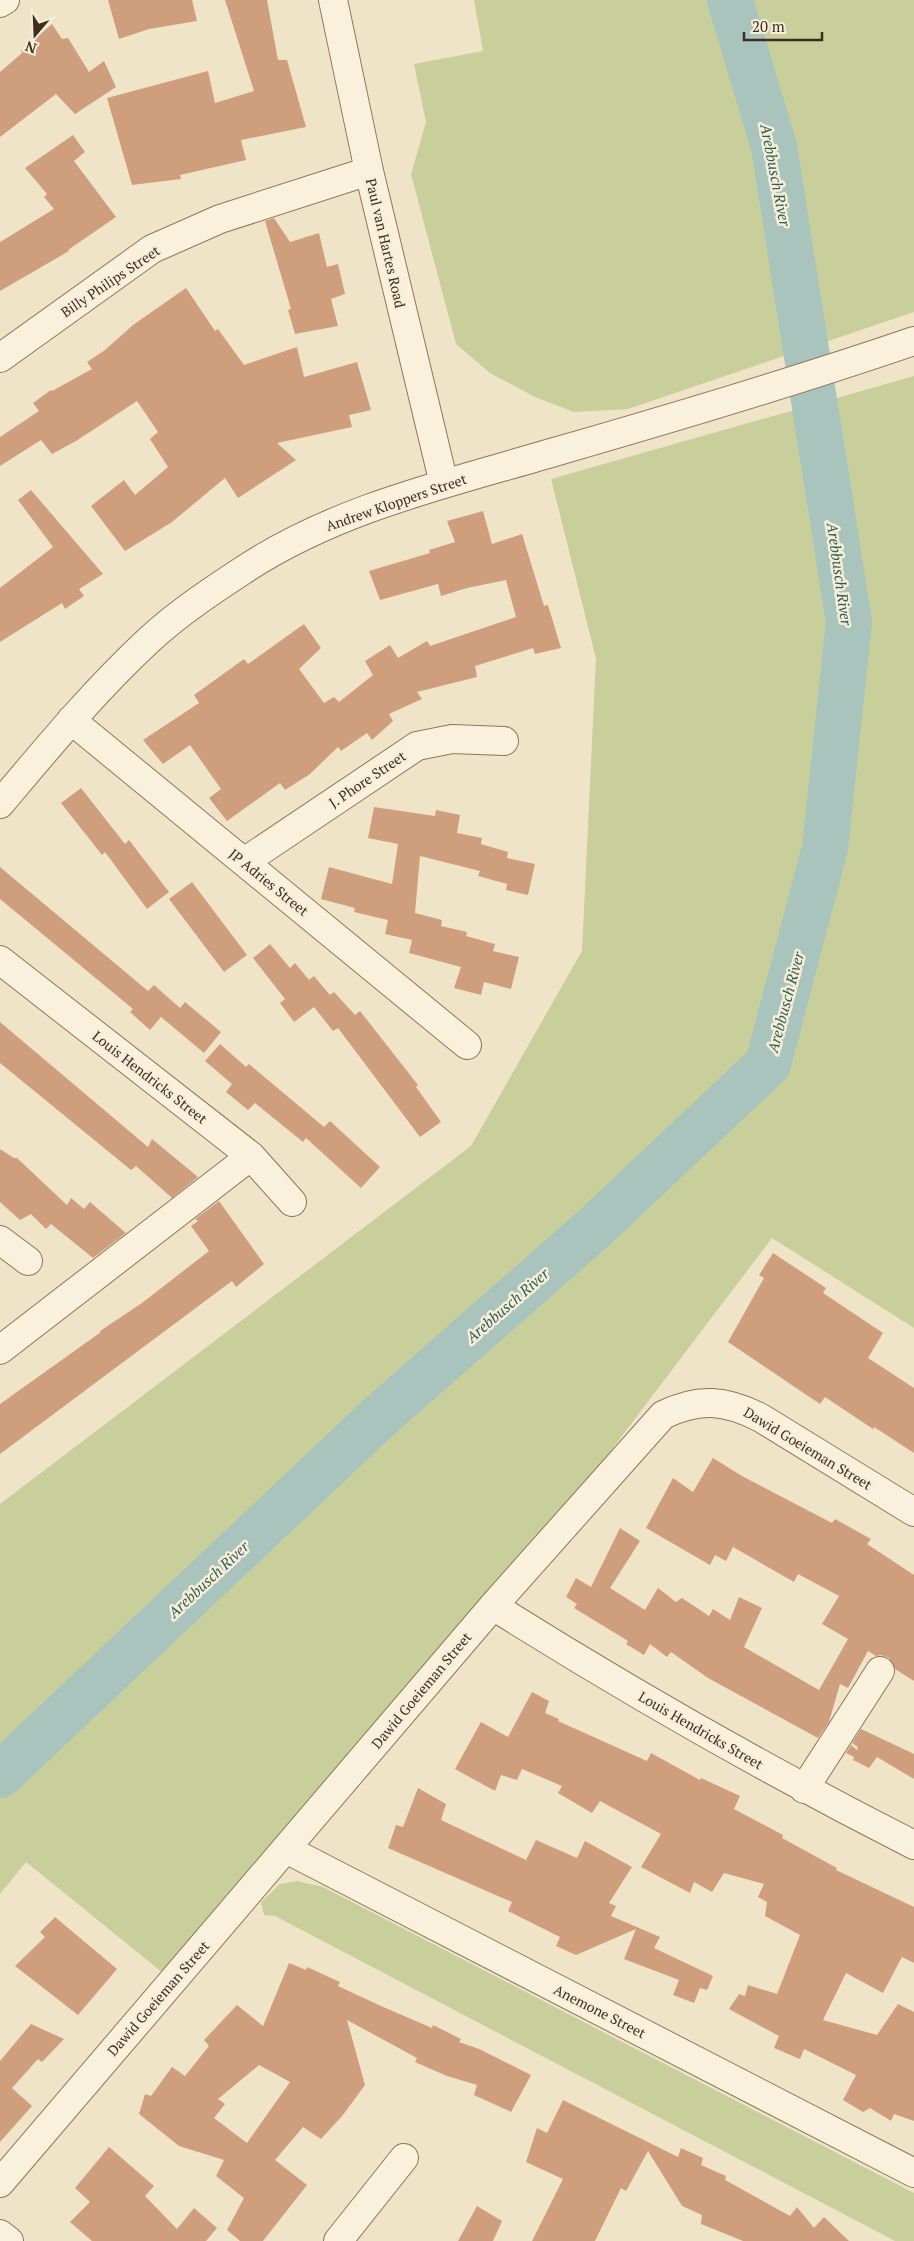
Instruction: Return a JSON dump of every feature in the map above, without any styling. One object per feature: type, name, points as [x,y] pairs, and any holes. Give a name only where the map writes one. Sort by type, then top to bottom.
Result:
[{"type":"street","points":[[0,3],[5,0]]},
{"type":"street","name":"Paul van Hartes Road","points":[[333,0],[370,171],[444,484]]},
{"type":"street","name":"Billy Philips Street","points":[[0,358],[152,249],[220,219],[370,171]]},
{"type":"street","name":"Andrew Kloppers Street","points":[[0,804],[71,720],[150,638],[191,606],[244,569],[312,531],[355,513],[444,484],[650,424],[859,360],[914,341]]},
{"type":"street","name":"JP Adries Street","points":[[71,720],[467,1045]]},
{"type":"street","name":"J. Phore Street","points":[[244,862],[417,746],[452,739],[504,741]]},
{"type":"street","name":"Louis Hendricks Street","points":[[0,960],[251,1156],[292,1202]]},
{"type":"street","points":[[0,1350],[251,1156]]},
{"type":"street","points":[[0,1240],[28,1261]]},
{"type":"street","name":"Dawid Goeieman Street","points":[[0,2182],[493,1606],[663,1415],[678,1408],[719,1402],[739,1407],[761,1418],[914,1512]]},
{"type":"street","name":"Louis Hendricks Street","points":[[493,1606],[625,1686],[804,1789],[914,1845]]},
{"type":"street","points":[[804,1789],[880,1671]]},
{"type":"street","name":"Anemone Street","points":[[286,1849],[914,2173]]},
{"type":"street","points":[[338,2241],[404,2158]]},
{"type":"street","points":[[0,2234],[8,2241]]},
{"type":"green space","points":[[474,0],[914,0],[914,312],[628,409],[574,412],[535,397],[490,373],[456,344],[411,174],[426,122],[414,64],[483,51]]},
{"type":"green space","points":[[914,376],[914,1328],[772,1238],[493,1606],[173,1981],[26,1862],[0,1894],[0,1504],[471,1146],[582,951],[596,659],[551,479]]},
{"type":"green space","points":[[297,1881],[323,1887],[914,2193],[914,2241],[895,2241],[275,1916],[264,1915],[261,1902],[280,1884]]},
{"type":"building","points":[[108,0],[192,0],[197,21],[149,29],[119,39]]},
{"type":"building","points":[[225,0],[267,0],[278,60],[287,60],[306,127],[241,140],[246,160],[180,175],[181,179],[132,185],[107,98],[208,71],[215,103],[254,91]]},
{"type":"building","points":[[52,24],[62,39],[68,38],[89,72],[104,61],[116,87],[75,114],[56,94],[0,137],[0,72]]},
{"type":"building","points":[[73,135],[85,152],[74,161],[116,217],[69,251],[0,291],[0,242],[54,209],[44,197],[47,194],[25,168]]},
{"type":"building","points":[[274,218],[290,242],[319,233],[327,267],[338,264],[345,294],[331,299],[338,326],[295,334],[288,310],[291,309],[265,221]]},
{"type":"building","points":[[186,288],[215,331],[218,329],[244,365],[297,347],[304,377],[357,362],[371,410],[349,415],[352,427],[277,443],[296,460],[238,498],[225,478],[172,522],[125,551],[91,506],[124,480],[135,495],[168,467],[150,439],[158,432],[137,401],[76,441],[52,454],[41,440],[0,466],[0,437],[39,411],[33,403],[51,390],[92,369],[87,362],[105,350],[133,325]]},
{"type":"building","points":[[31,490],[103,574],[79,589],[84,596],[65,609],[62,603],[0,642],[0,588],[53,547],[18,500]]},
{"type":"building","points":[[483,511],[492,544],[522,534],[544,606],[548,605],[561,648],[535,654],[533,648],[475,666],[477,677],[417,692],[422,699],[389,714],[393,721],[372,740],[367,733],[341,751],[338,747],[310,774],[285,790],[280,783],[227,821],[209,798],[221,789],[190,745],[163,764],[143,740],[199,703],[194,695],[244,659],[248,664],[304,624],[321,648],[299,669],[324,703],[334,697],[339,702],[373,675],[365,661],[390,645],[398,658],[427,641],[430,646],[516,617],[506,580],[467,588],[441,596],[438,584],[380,600],[369,571],[430,553],[429,550],[455,542],[447,521]]},
{"type":"building","points":[[81,788],[125,844],[129,840],[169,892],[147,909],[105,852],[102,855],[61,803]]},
{"type":"building","points":[[374,807],[435,816],[436,810],[460,815],[457,833],[482,838],[481,844],[508,852],[507,858],[535,864],[528,895],[506,890],[507,884],[478,876],[480,871],[420,856],[415,913],[442,920],[441,926],[467,932],[466,936],[495,944],[493,951],[519,957],[511,989],[484,982],[481,995],[454,988],[461,967],[409,953],[412,940],[385,934],[388,920],[354,912],[355,908],[321,899],[329,867],[392,884],[398,844],[368,838]]},
{"type":"building","points":[[0,867],[148,991],[154,985],[180,1008],[185,1002],[221,1032],[204,1053],[161,1017],[150,1030],[130,1012],[133,1009],[0,899]]},
{"type":"building","points":[[192,882],[247,955],[224,972],[169,899]]},
{"type":"building","points":[[270,944],[290,968],[295,963],[309,980],[314,976],[330,995],[334,992],[355,1015],[360,1011],[418,1085],[416,1087],[441,1122],[420,1137],[338,1028],[333,1031],[314,1007],[294,1022],[280,1003],[285,999],[253,958]]},
{"type":"building","points":[[0,1022],[148,1147],[152,1139],[198,1177],[172,1198],[136,1166],[131,1170],[0,1063]]},
{"type":"building","points":[[220,1044],[246,1067],[249,1064],[324,1127],[330,1121],[380,1167],[361,1188],[306,1138],[303,1142],[255,1103],[248,1110],[226,1092],[232,1084],[205,1061]]},
{"type":"building","points":[[0,1149],[17,1158],[67,1205],[71,1198],[84,1209],[90,1202],[126,1233],[93,1258],[51,1224],[46,1229],[31,1214],[20,1220],[0,1202]]},
{"type":"building","points":[[219,1201],[264,1264],[236,1287],[232,1281],[0,1454],[0,1404],[100,1331],[142,1303],[209,1251],[191,1226],[198,1221],[195,1219]]},
{"type":"building","points":[[773,1253],[826,1288],[823,1293],[883,1333],[868,1358],[914,1388],[914,1453],[874,1427],[873,1429],[825,1397],[820,1404],[728,1342],[764,1278],[759,1275]]},
{"type":"building","points":[[713,1458],[742,1476],[832,1523],[835,1519],[871,1539],[867,1544],[914,1575],[914,1681],[895,1669],[889,1658],[881,1655],[876,1656],[868,1651],[848,1688],[840,1684],[829,1722],[818,1738],[708,1678],[671,1652],[667,1657],[650,1644],[644,1655],[626,1644],[628,1641],[574,1608],[577,1604],[566,1597],[576,1578],[591,1587],[620,1528],[640,1541],[610,1588],[645,1610],[658,1588],[676,1602],[682,1598],[709,1616],[713,1609],[730,1620],[739,1597],[762,1608],[744,1647],[819,1690],[848,1639],[822,1624],[839,1596],[798,1574],[794,1582],[733,1547],[726,1561],[715,1555],[710,1565],[646,1528],[673,1478],[693,1492]]},
{"type":"building","points":[[532,1692],[549,1701],[545,1713],[559,1719],[558,1721],[647,1761],[651,1753],[700,1780],[701,1778],[740,1796],[734,1809],[783,1835],[782,1838],[837,1868],[836,1870],[914,1907],[914,1963],[902,1957],[883,1993],[846,1973],[823,2020],[877,2035],[898,2004],[914,2012],[914,2121],[894,2114],[891,2121],[870,2108],[863,2112],[843,2100],[856,2075],[804,2049],[800,2059],[774,2048],[779,2036],[729,2009],[739,1994],[745,1996],[748,1985],[777,1994],[800,1935],[765,1916],[767,1902],[758,1897],[764,1884],[724,1873],[712,1892],[694,1882],[690,1893],[641,1867],[661,1834],[600,1801],[592,1813],[558,1793],[562,1786],[522,1769],[517,1780],[501,1775],[495,1791],[455,1769],[481,1722],[508,1737]]},
{"type":"building","points":[[861,1729],[914,1754],[914,1779],[877,1757],[869,1768],[853,1760],[854,1757],[846,1753],[851,1745],[857,1750],[858,1747],[852,1743]]},
{"type":"building","points":[[418,1788],[446,1804],[441,1820],[526,1860],[536,1840],[577,1858],[585,1841],[632,1867],[609,1903],[616,1906],[611,1916],[660,1937],[654,1948],[713,1976],[707,1990],[700,1988],[694,2003],[673,1995],[679,1980],[624,1959],[636,1929],[576,1955],[556,1946],[560,1937],[508,1911],[512,1902],[388,1848],[396,1825],[403,1827]]},
{"type":"building","points":[[55,1917],[117,1969],[78,2015],[15,1966],[45,1937],[40,1932]]},
{"type":"building","points":[[289,1963],[306,1970],[307,1967],[340,1982],[338,1986],[381,2006],[432,2028],[433,2025],[461,2039],[459,2042],[479,2049],[531,2075],[511,2112],[474,2095],[477,2085],[447,2076],[415,2062],[417,2058],[347,2020],[365,2085],[343,2115],[321,2139],[303,2127],[275,2160],[307,2185],[263,2241],[240,2241],[227,2230],[244,2198],[216,2176],[224,2160],[179,2146],[139,2114],[145,2094],[151,2096],[172,2067],[185,2076],[209,2046],[204,2040],[237,2005],[263,2026]],"holes":[[[259,2065],[290,2082],[247,2143],[214,2118],[225,2104],[218,2099]]]},
{"type":"building","points":[[31,2024],[64,2039],[42,2062],[38,2059],[12,2088],[32,2106],[0,2142],[0,2061]]},
{"type":"building","points":[[563,2100],[678,2157],[681,2148],[703,2158],[701,2165],[726,2176],[725,2180],[790,2216],[797,2207],[814,2228],[824,2217],[849,2241],[743,2241],[701,2224],[702,2215],[682,2206],[648,2151],[626,2191],[621,2188],[595,2241],[532,2241],[563,2179],[526,2162],[537,2128],[547,2133]]},
{"type":"building","points":[[109,2147],[154,2186],[145,2196],[177,2229],[194,2208],[217,2228],[206,2241],[92,2241],[70,2222],[90,2202],[75,2188]]},
{"type":"building","points":[[477,2206],[502,2221],[493,2241],[458,2241]]},
{"type":"waterway","name":"Arebbusch River","points":[[0,1775],[379,1417],[593,1229],[768,1064],[825,848],[849,622],[774,147],[730,0]]}]
